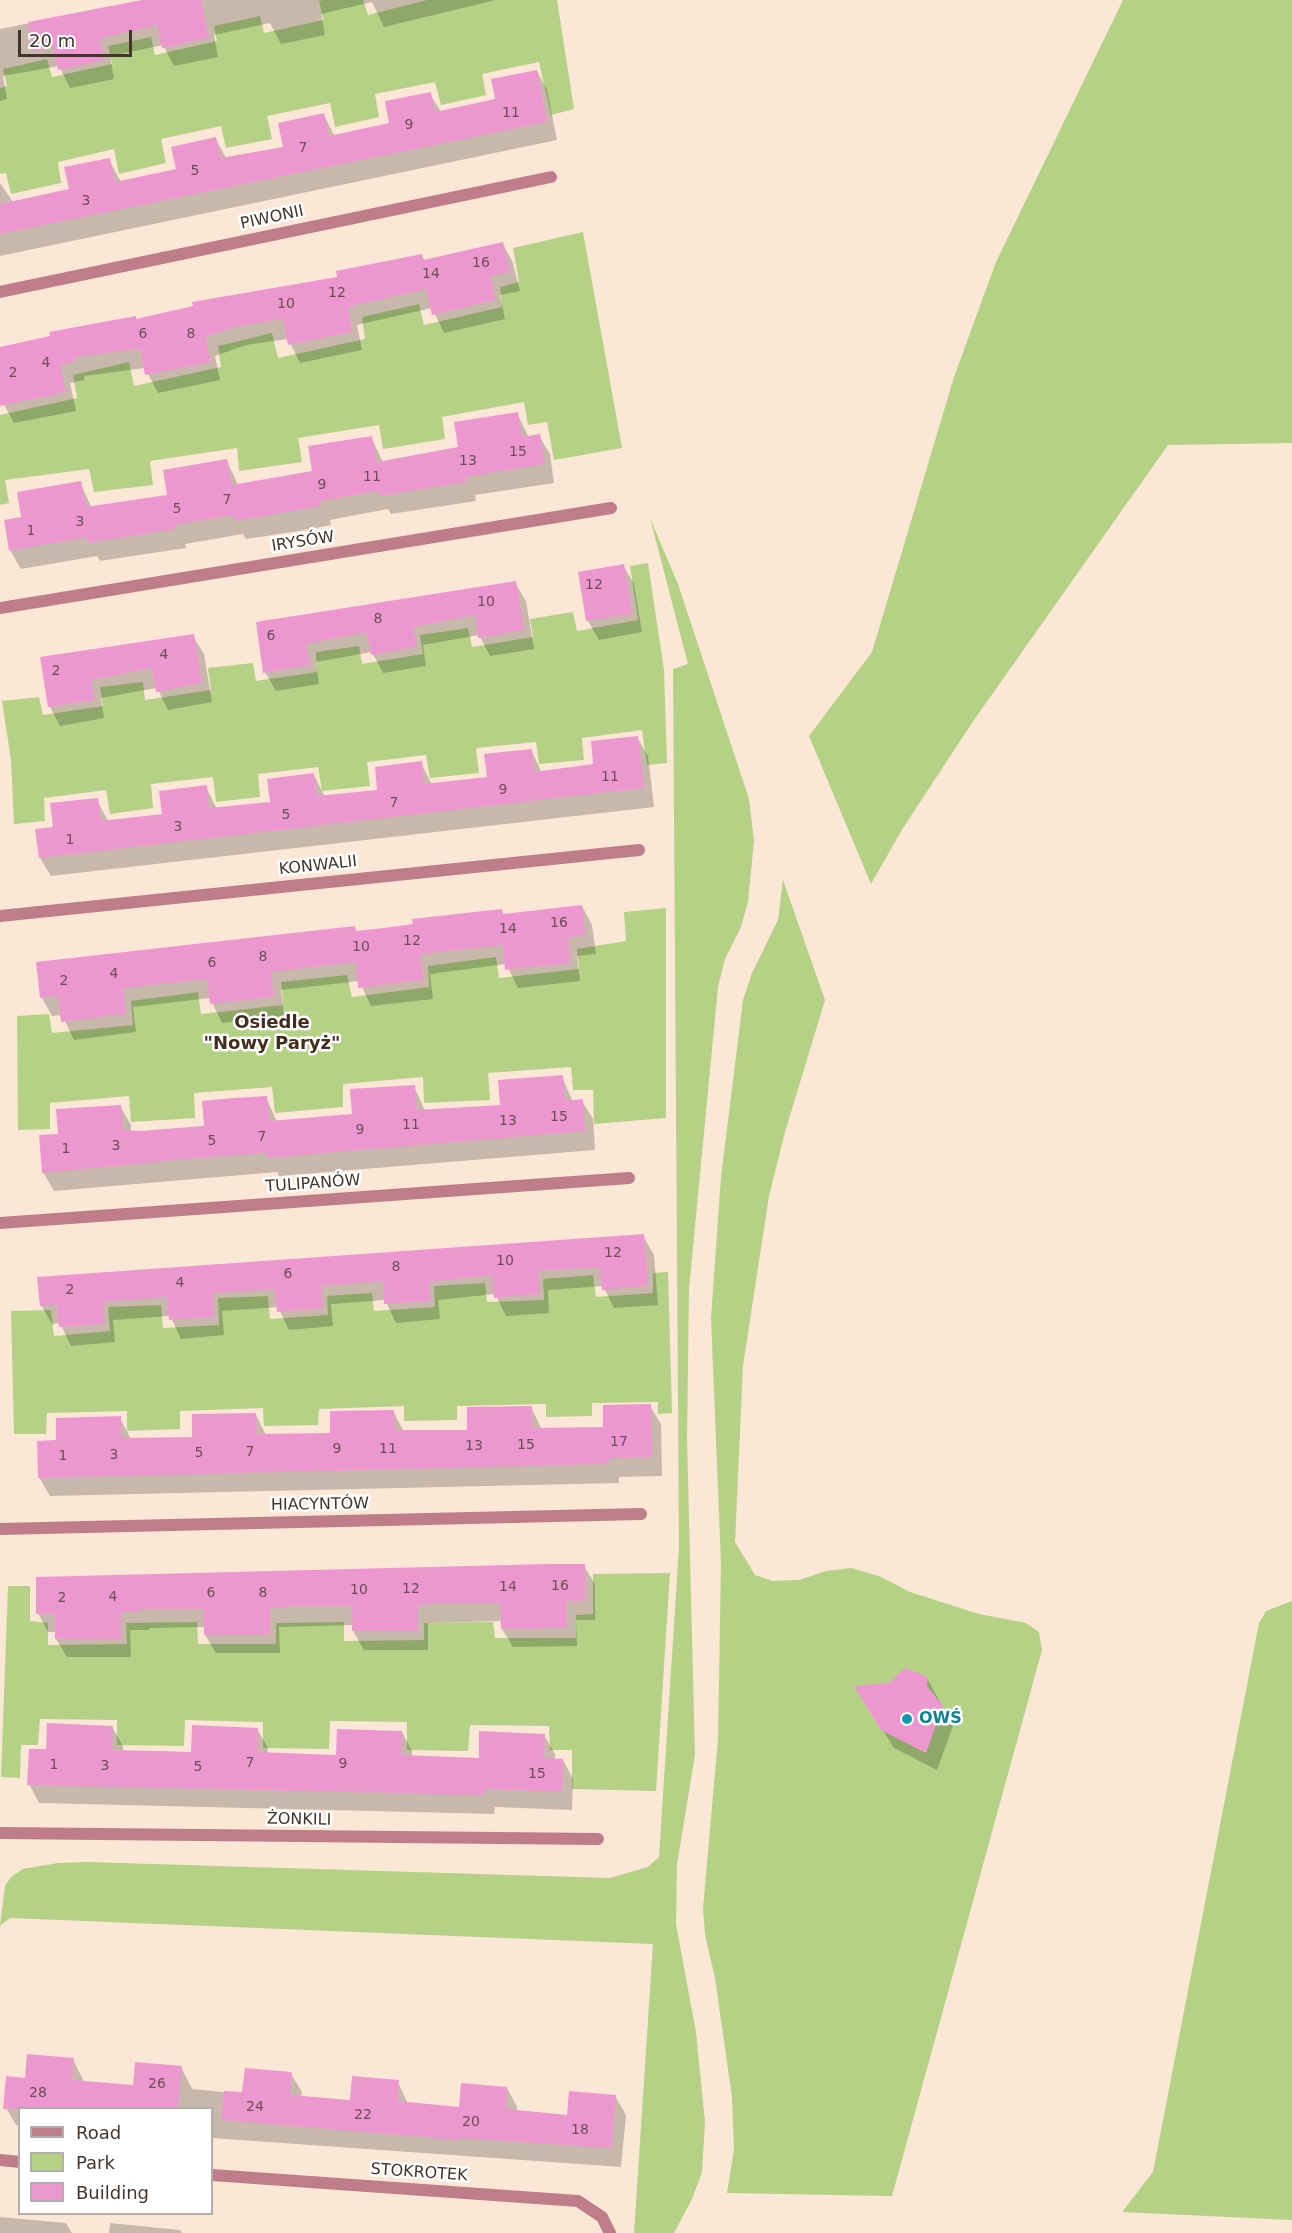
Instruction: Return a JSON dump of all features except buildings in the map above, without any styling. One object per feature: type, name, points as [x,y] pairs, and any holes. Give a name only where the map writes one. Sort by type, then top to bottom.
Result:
[{"type":"street","name":"PIWONII","points":[[0,292],[551,177]]},
{"type":"street","name":"IRYSÓW","points":[[0,608],[611,508]]},
{"type":"street","name":"KONWALII","points":[[0,915],[639,850]]},
{"type":"street","name":"TULIPANÓW","points":[[0,1223],[629,1178]]},
{"type":"street","name":"HIACYNTÓW","points":[[0,1529],[641,1514]]},
{"type":"street","name":"ŻONKILI","points":[[0,1833],[598,1839]]},
{"type":"street","points":[[0,2160],[18,2162]]},
{"type":"street","name":"STOKROTEK","points":[[213,2175],[578,2201],[602,2217],[610,2233]]},
{"type":"green space","points":[[363,0],[368,15],[427,0],[557,0],[574,109],[551,115],[539,62],[482,74],[486,95],[441,105],[435,82],[375,94],[379,117],[335,127],[330,103],[267,116],[272,139],[226,148],[221,126],[161,139],[166,163],[119,174],[114,149],[58,162],[61,183],[11,194],[6,173],[0,174],[0,88],[7,86],[3,69],[47,59],[52,77],[112,64],[108,46],[151,37],[155,55],[217,41],[214,26],[260,16],[264,33],[323,20],[319,1]]},
{"type":"green space","points":[[1123,0],[1292,0],[1292,443],[1168,445],[974,720],[903,828],[871,884],[809,736],[872,652],[954,377],[996,262]]},
{"type":"green space","points":[[583,232],[622,448],[554,460],[547,422],[528,425],[524,402],[442,417],[445,439],[383,449],[379,425],[298,438],[302,462],[239,471],[237,448],[150,461],[153,485],[94,492],[89,469],[5,480],[9,503],[0,505],[0,415],[77,398],[73,375],[129,362],[134,386],[221,367],[218,346],[272,333],[278,358],[365,339],[362,317],[419,304],[424,325],[502,307],[500,287],[519,282],[513,248]]},
{"type":"green space","points":[[650,518],[678,584],[749,799],[754,841],[748,902],[741,927],[725,959],[718,987],[689,1289],[687,1439],[695,1755],[677,1864],[676,1924],[696,2032],[705,2122],[702,2172],[692,2199],[674,2233],[634,2233],[653,1944],[10,1918],[0,1926],[5,1886],[11,1877],[23,1869],[58,1863],[88,1862],[610,1878],[648,1867],[659,1857],[679,1547],[673,669],[688,664]]},
{"type":"green space","points":[[648,563],[664,670],[667,763],[647,765],[642,730],[582,738],[584,760],[539,764],[536,742],[476,748],[479,773],[430,778],[426,755],[367,762],[370,786],[322,791],[318,767],[258,774],[260,797],[216,802],[213,777],[151,784],[153,808],[110,814],[106,790],[44,798],[45,821],[14,824],[11,760],[2,701],[39,697],[43,715],[103,706],[100,687],[143,682],[145,700],[211,690],[208,668],[253,663],[256,681],[317,672],[316,652],[359,646],[362,664],[423,654],[420,635],[468,628],[472,647],[533,637],[530,619],[573,612],[577,631],[638,620],[630,566]]},
{"type":"green space","points":[[783,880],[825,1000],[785,1132],[769,1196],[743,1366],[735,1542],[755,1575],[773,1581],[799,1580],[826,1571],[851,1568],[879,1576],[910,1592],[979,1614],[1026,1623],[1039,1632],[1042,1650],[892,2196],[727,2193],[734,2150],[732,2097],[715,1978],[705,1935],[703,1908],[718,1739],[721,1563],[711,1318],[721,1177],[743,1000],[752,973],[778,920]]},
{"type":"green space","points":[[666,908],[666,1118],[594,1124],[593,1090],[573,1090],[571,1067],[488,1073],[490,1100],[424,1103],[423,1077],[343,1084],[343,1107],[275,1113],[272,1087],[194,1093],[195,1118],[131,1122],[129,1096],[50,1103],[50,1129],[18,1130],[17,1016],[49,1014],[52,1033],[133,1025],[131,1001],[198,992],[201,1014],[283,1005],[281,982],[347,975],[352,997],[429,987],[428,966],[496,957],[499,978],[579,969],[577,949],[626,941],[624,912]]},
{"type":"green space","points":[[668,1272],[672,1413],[658,1414],[658,1402],[592,1403],[592,1416],[546,1417],[546,1404],[457,1406],[457,1420],[404,1421],[404,1406],[319,1409],[318,1425],[264,1426],[263,1408],[180,1411],[180,1429],[127,1431],[127,1411],[47,1413],[46,1434],[14,1434],[11,1311],[51,1310],[54,1336],[110,1331],[108,1307],[161,1305],[163,1328],[219,1325],[218,1298],[268,1296],[270,1319],[328,1315],[327,1296],[372,1293],[374,1311],[435,1307],[434,1286],[485,1283],[487,1302],[544,1300],[543,1279],[593,1275],[596,1297],[653,1293],[653,1273]]},
{"type":"green space","points":[[670,1573],[656,1791],[572,1789],[572,1750],[550,1750],[549,1726],[470,1725],[468,1751],[407,1750],[407,1722],[330,1721],[329,1749],[263,1748],[263,1722],[185,1720],[184,1746],[117,1745],[117,1720],[40,1719],[38,1745],[21,1745],[20,1778],[1,1777],[8,1586],[30,1586],[30,1621],[48,1623],[48,1645],[127,1644],[126,1623],[197,1622],[198,1644],[276,1644],[276,1623],[344,1622],[344,1641],[424,1640],[424,1623],[493,1622],[495,1638],[576,1638],[576,1615],[593,1614],[593,1574]]},
{"type":"green space","points":[[1292,1601],[1292,2220],[1122,2212],[1153,2172],[1259,1623],[1266,1611]]},
{"type":"place","name":"OWŚ","points":[[907,1719]]},
{"type":"district","name":"Osiedle \"Nowy Paryż\"","points":[[272,1033]]}]
